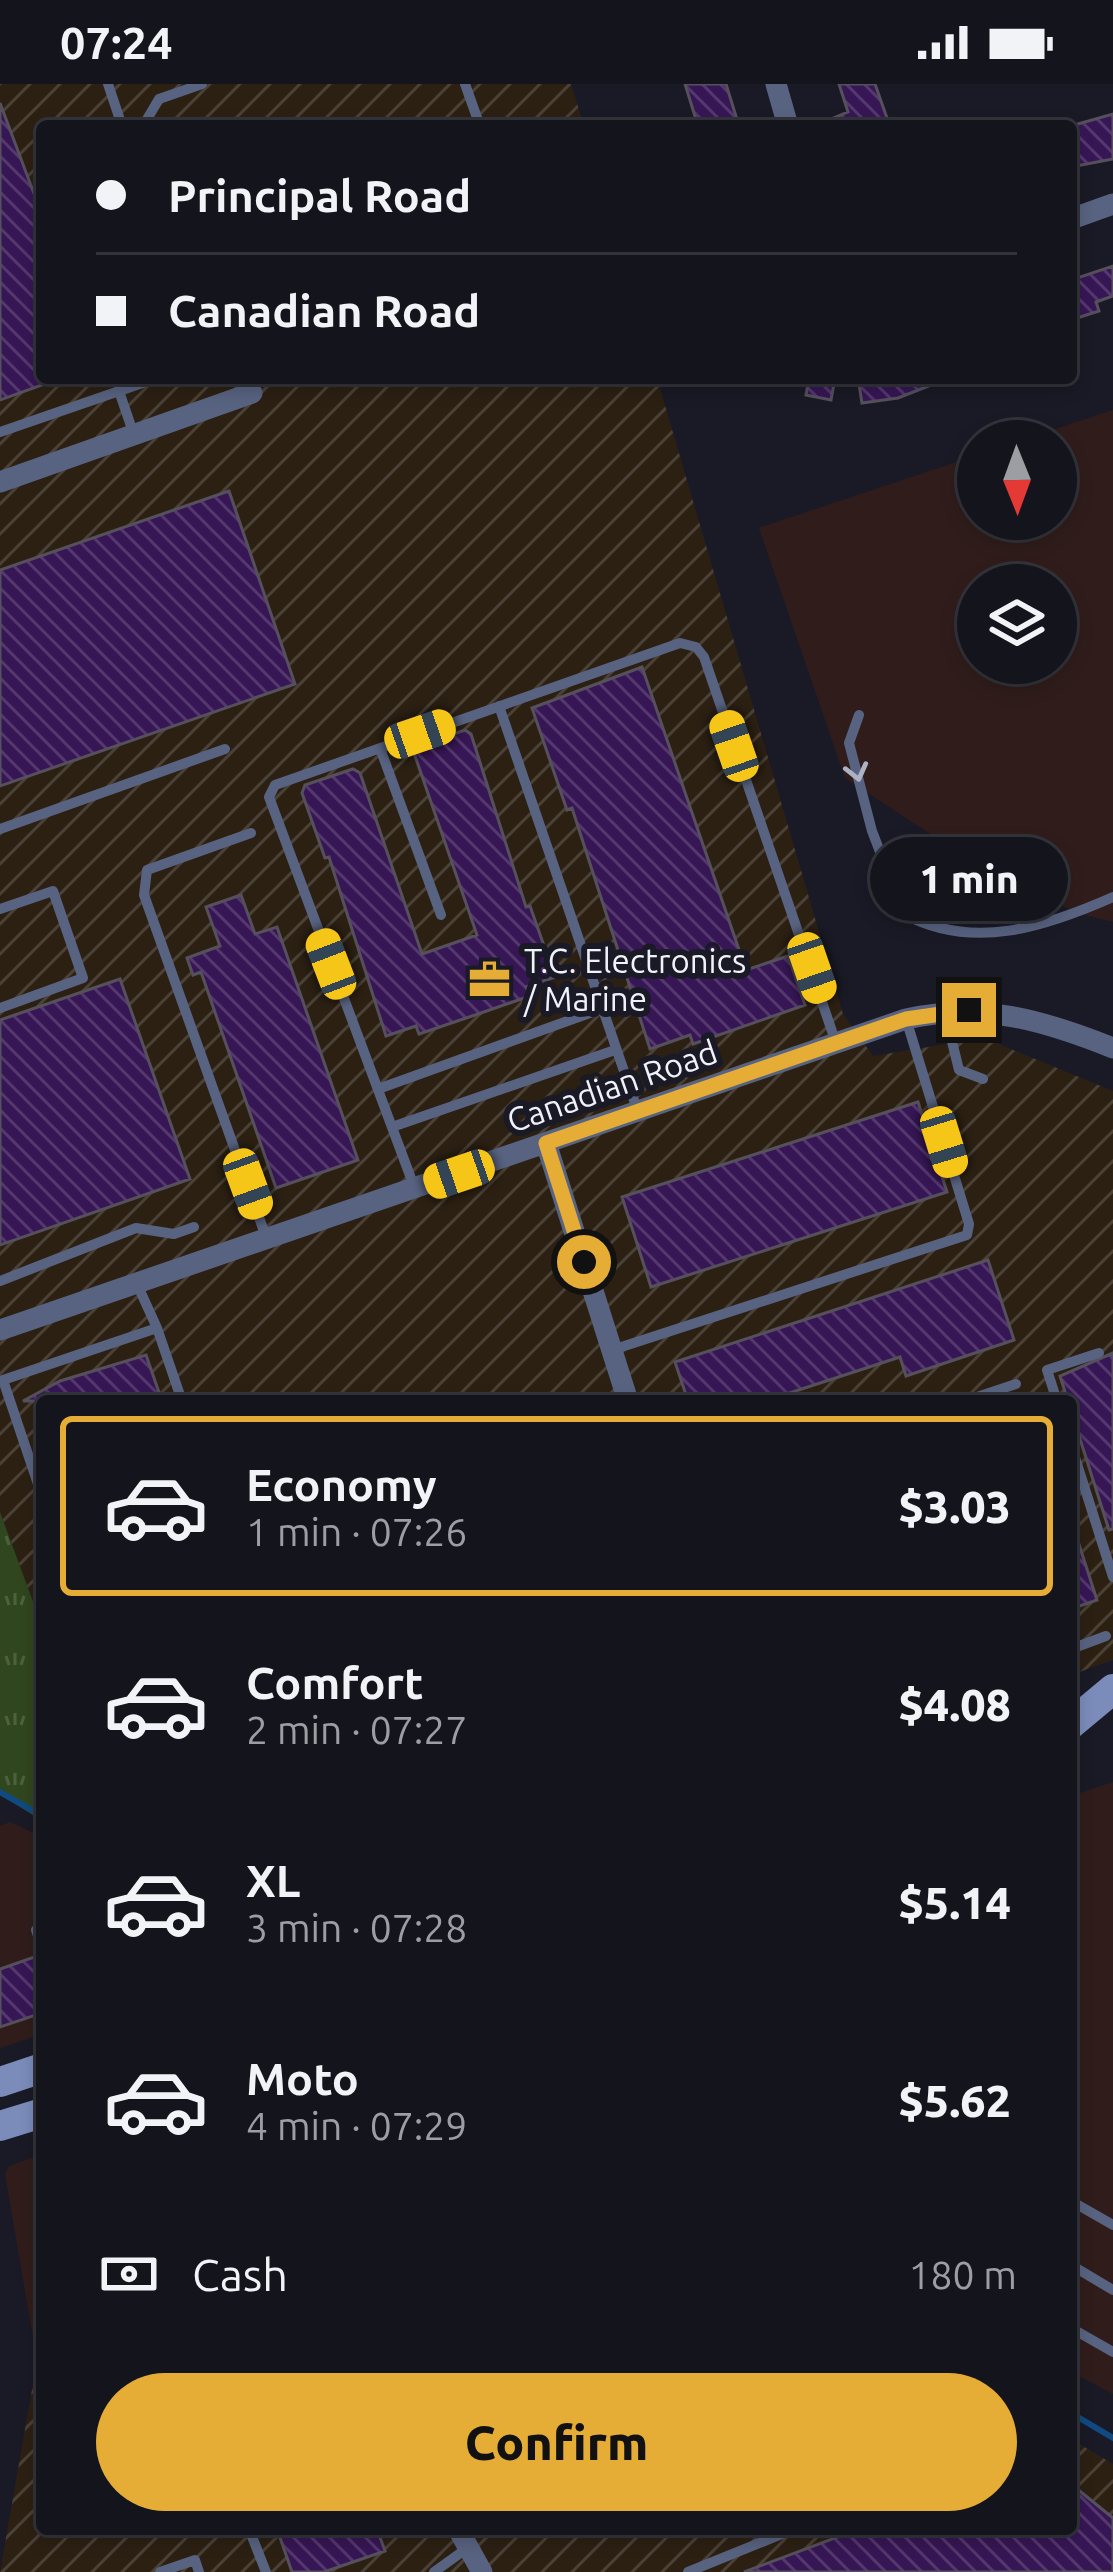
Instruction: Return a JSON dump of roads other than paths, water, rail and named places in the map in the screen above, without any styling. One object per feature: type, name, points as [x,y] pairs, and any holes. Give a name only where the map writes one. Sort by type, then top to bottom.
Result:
[{"type":"main road","points":[[1077,1721],[1113,1689]]},
{"type":"main road","points":[[1077,1722],[1113,1727]]},
{"type":"main road","points":[[0,2082],[36,2070]]},
{"type":"main road","points":[[0,2126],[36,2115]]},
{"type":"street","points":[[776,84],[786,120]]},
{"type":"street","points":[[1077,217],[1113,204]]},
{"type":"street","points":[[0,482],[253,393]]},
{"type":"street","name":"Canadian Road","points":[[0,1330],[906,1019],[945,1013],[1024,1016],[1113,1048]]},
{"type":"street","points":[[546,1143],[626,1395]]},
{"type":"street","points":[[462,2539],[482,2572]]},
{"type":"lane","points":[[108,84],[120,120]]},
{"type":"lane","points":[[147,120],[159,99],[202,84]]},
{"type":"lane","points":[[465,84],[478,120]]},
{"type":"lane","points":[[0,433],[139,384]]},
{"type":"lane","points":[[119,391],[134,435]]},
{"type":"lane","points":[[415,1189],[269,797],[275,785],[680,643],[696,647],[836,1043]]},
{"type":"lane","points":[[499,706],[638,1112]]},
{"type":"lane","points":[[859,715],[849,743],[872,831],[904,914],[955,934],[1045,927],[1113,897]]},
{"type":"lane","points":[[380,748],[441,915]]},
{"type":"lane","points":[[0,830],[225,749]]},
{"type":"lane","points":[[251,832],[147,870],[144,895],[268,1240]]},
{"type":"lane","points":[[0,909],[52,891],[83,978],[0,1008]]},
{"type":"lane","points":[[377,1089],[602,1010]]},
{"type":"lane","points":[[945,1013],[959,1070],[982,1079]]},
{"type":"lane","points":[[612,1350],[967,1235],[969,1223],[906,1019]]},
{"type":"lane","points":[[392,1127],[615,1050]]},
{"type":"lane","points":[[0,1281],[136,1228],[174,1234],[194,1227]]},
{"type":"lane","points":[[137,1284],[180,1395]]},
{"type":"lane","points":[[36,1479],[2,1380],[157,1328]]},
{"type":"lane","points":[[1055,1395],[1047,1370],[1099,1353]]},
{"type":"lane","points":[[983,1395],[1016,1384]]},
{"type":"lane","points":[[1077,1463],[1113,1577]]},
{"type":"lane","points":[[1077,1647],[1106,1636]]},
{"type":"lane","points":[[1077,2204],[1113,2225]]},
{"type":"lane","points":[[1077,2269],[1113,2290]]},
{"type":"lane","points":[[1077,2331],[1113,2352]]},
{"type":"lane","points":[[251,2535],[266,2572]]},
{"type":"lane","points":[[688,2572],[779,2535]]},
{"type":"lane","points":[[434,2572],[462,2539]]},
{"type":"lane","points":[[160,2572],[195,2560],[199,2572]]},
{"type":"waterway","points":[[0,1792],[36,1813]]},
{"type":"waterway","points":[[1077,2417],[1113,2438]]},
{"type":"place","name":"T.C. Electronics / Marine","points":[[490,980]]}]
